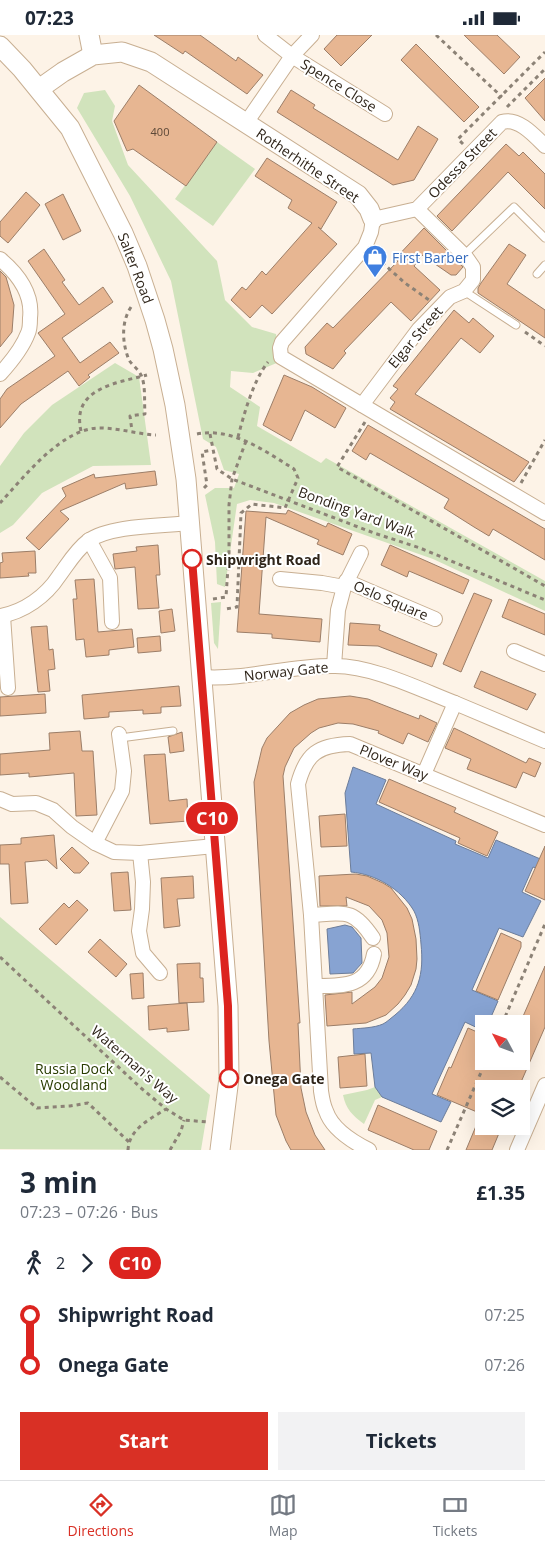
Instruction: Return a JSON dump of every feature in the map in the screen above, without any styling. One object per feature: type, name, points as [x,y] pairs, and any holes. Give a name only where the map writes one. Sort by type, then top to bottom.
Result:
[{"type":"main road","points":[[89,35],[93,55]]},
{"type":"main road","name":"Salter Road","points":[[0,46],[39,89],[70,128],[123,233],[147,293],[163,349],[175,405],[186,479],[190,523],[228,1006],[229,1078],[220,1150]]},
{"type":"main road","name":"Rotherhithe Street","points":[[39,89],[63,72],[93,55],[122,53],[151,62],[358,195],[373,219]]},
{"type":"street","name":"Spence Close","points":[[265,35],[292,56],[385,114]]},
{"type":"street","points":[[246,123],[292,56],[312,35]]},
{"type":"street","name":"Odessa Street","points":[[373,219],[417,209],[502,122],[508,120],[522,126],[545,146]]},
{"type":"street","points":[[417,209],[464,255],[473,267],[473,280],[464,291]]},
{"type":"street","points":[[373,219],[371,232],[365,247],[282,342],[280,348],[282,357],[545,513]]},
{"type":"street","points":[[0,259],[19,279],[28,293],[31,312],[29,332],[18,353],[0,374]]},
{"type":"street","name":"Elgar Street","points":[[367,408],[419,329],[450,297],[464,291]]},
{"type":"street","points":[[8,687],[1,616],[20,610],[35,601],[48,590],[70,559],[89,540],[102,533],[190,523]]},
{"type":"street","points":[[89,540],[110,577],[112,622]]},
{"type":"street","name":"Oslo Square","points":[[334,666],[338,610],[345,584],[360,553]]},
{"type":"street","name":"Oslo Square","points":[[280,579],[345,584],[435,619]]},
{"type":"street","points":[[514,651],[545,665]]},
{"type":"street","name":"Norway Gate","points":[[202,677],[223,678],[315,667],[354,667],[455,703],[545,741]]},
{"type":"street","points":[[424,774],[455,703]]},
{"type":"street","points":[[95,843],[122,791],[124,771],[120,736]]},
{"type":"street","name":"Plover Way","points":[[369,1150],[354,1143],[338,1130],[326,1113],[321,1091],[311,915],[298,784],[302,768],[310,756],[321,749],[335,745],[350,744],[545,825]]},
{"type":"street","points":[[0,799],[12,804],[36,803],[53,810],[72,827],[95,843],[114,852],[140,853],[215,846]]},
{"type":"street","points":[[140,853],[143,882],[139,931],[143,953],[160,973]]},
{"type":"street","points":[[311,915],[347,913],[363,923],[373,939]]},
{"type":"street","points":[[316,986],[337,986],[358,981],[372,968],[374,954]]},
{"type":"street","points":[[517,1150],[545,1085]]},
{"type":"lane","points":[[464,255],[514,207],[545,237]]},
{"type":"lane","points":[[537,274],[545,265]]},
{"type":"lane","points":[[464,291],[516,325]]},
{"type":"lane","points":[[120,736],[173,731]]},
{"type":"path","points":[[436,35],[502,97]]},
{"type":"path","points":[[458,139],[545,52]]},
{"type":"path","points":[[507,108],[545,69]]},
{"type":"path","points":[[365,247],[405,283],[439,308]]},
{"type":"path","points":[[132,307],[127,314],[124,325],[124,345],[130,361],[142,376],[145,414],[130,416],[132,431]]},
{"type":"path","points":[[516,325],[545,346]]},
{"type":"path","points":[[238,437],[247,407],[262,369],[266,364]]},
{"type":"path","points":[[81,431],[79,421],[80,409],[89,395],[105,387],[147,375]]},
{"type":"path","points":[[367,408],[337,467],[545,586]]},
{"type":"path","points":[[0,503],[34,466],[61,444],[81,431],[97,428],[156,435]]},
{"type":"path","points":[[210,433],[217,469],[232,479],[289,501],[285,508],[252,504],[241,513],[237,607],[226,609]]},
{"type":"path","name":"Bonding Yard Walk","points":[[196,434],[210,433],[238,437],[294,469],[298,478],[289,501],[420,548],[545,600]]},
{"type":"path","points":[[514,495],[545,440]]},
{"type":"path","points":[[226,597],[229,553],[229,505],[232,479],[246,441]]},
{"type":"path","points":[[207,485],[202,452],[212,450]]},
{"type":"path","points":[[506,1015],[545,924]]},
{"type":"path","name":"Waterman's Way","points":[[0,957],[166,1109],[184,1120],[223,1124]]},
{"type":"path","points":[[447,1150],[482,1070]]},
{"type":"path","points":[[0,1077],[37,1108],[88,1103],[128,1142]]},
{"type":"path","points":[[128,1150],[128,1142],[142,1124],[166,1109]]},
{"type":"path","points":[[170,1150],[181,1131],[184,1120]]},
{"type":"green space","points":[[105,90],[115,106],[112,121],[128,165],[217,261],[225,300],[252,327],[276,334],[279,362],[253,373],[231,371],[230,387],[260,407],[257,426],[321,463],[326,458],[545,581],[545,611],[433,559],[274,503],[250,500],[237,504],[225,587],[217,584],[215,542],[205,495],[215,488],[234,488],[239,474],[224,470],[216,447],[203,439],[171,281],[130,196],[77,108],[84,93]]},
{"type":"green space","points":[[217,142],[255,169],[213,226],[175,199]]},
{"type":"green space","points":[[115,363],[139,377],[151,465],[93,466],[42,493],[13,525],[0,533],[0,466],[24,433],[52,405]]},
{"type":"green space","points":[[221,602],[218,649],[214,643],[211,603]]},
{"type":"green space","name":"Russia Dock Woodland","points":[[0,917],[210,1095],[201,1150],[0,1149]]},
{"type":"green space","points":[[375,1087],[382,1097],[375,1100],[364,1124],[350,1111],[343,1095]]},
{"type":"water","points":[[353,767],[386,780],[376,804],[456,841],[455,844],[488,858],[496,840],[545,861],[545,872],[533,867],[522,892],[541,901],[523,937],[499,928],[472,990],[498,1001],[492,1015],[475,1015],[475,1027],[465,1022],[432,1094],[451,1102],[441,1122],[382,1097],[375,1087],[371,1053],[354,1054],[353,1029],[383,1024],[410,1000],[418,983],[422,955],[418,923],[409,903],[395,890],[378,879],[351,872],[345,793]]},
{"type":"water","points":[[345,925],[352,927],[361,938],[362,963],[353,973],[330,974],[327,929]]},
{"type":"building","points":[[154,35],[200,35],[236,61],[238,57],[263,75],[247,94],[185,51],[183,54]]},
{"type":"building","points":[[337,35],[372,35],[341,66],[324,49]]},
{"type":"building","points":[[464,35],[497,35],[520,57],[504,74]]},
{"type":"building","points":[[416,44],[479,107],[464,122],[401,60]]},
{"type":"building","points":[[545,78],[545,121],[525,98]]},
{"type":"building","points":[[139,85],[217,142],[186,186],[133,149],[127,151],[114,121]]},
{"type":"building","points":[[291,90],[315,105],[313,108],[398,160],[418,126],[438,139],[414,180],[393,185],[277,112]]},
{"type":"building","points":[[506,144],[519,156],[523,152],[545,174],[545,209],[508,172],[452,231],[437,216]]},
{"type":"building","points":[[267,158],[337,202],[321,229],[318,227],[337,244],[272,314],[262,305],[250,318],[231,300],[242,287],[246,290],[262,271],[266,275],[312,223],[288,208],[292,200],[255,176]]},
{"type":"building","points":[[26,192],[40,205],[8,243],[0,236],[0,222]]},
{"type":"building","points":[[63,194],[81,231],[63,240],[45,204]]},
{"type":"building","points":[[424,228],[463,267],[456,275],[451,275],[422,255],[414,266],[440,290],[411,321],[391,302],[344,351],[346,353],[333,369],[306,354],[305,347],[327,323],[333,328],[398,261],[395,259]]},
{"type":"building","points":[[509,244],[526,255],[507,284],[545,310],[545,338],[478,293],[481,283]]},
{"type":"building","points":[[44,249],[65,280],[62,282],[79,305],[103,287],[113,302],[62,338],[80,363],[110,342],[119,353],[88,375],[90,377],[79,386],[68,371],[21,404],[0,428],[0,399],[7,389],[55,356],[38,333],[65,314],[28,261]]},
{"type":"building","points":[[0,271],[6,277],[14,305],[12,332],[0,347]]},
{"type":"building","points":[[454,310],[469,323],[473,318],[494,336],[480,353],[461,338],[415,394],[529,462],[514,482],[390,409],[395,402],[390,398],[398,389],[393,386]]},
{"type":"building","points":[[284,375],[312,387],[346,408],[335,428],[305,410],[291,441],[263,425]]},
{"type":"building","points":[[368,425],[545,529],[545,560],[493,529],[489,536],[474,527],[444,508],[449,499],[370,453],[366,460],[352,451]]},
{"type":"building","points":[[155,471],[157,485],[126,489],[125,483],[60,511],[69,519],[39,550],[26,538],[66,496],[62,488],[94,474],[95,478]]},
{"type":"building","points":[[288,510],[326,527],[328,523],[352,534],[343,555],[317,544],[319,540],[266,517],[259,614],[322,619],[320,642],[272,638],[272,634],[237,632],[246,511],[286,514]]},
{"type":"building","points":[[158,545],[160,575],[156,575],[159,608],[138,609],[135,567],[115,569],[113,554],[137,551],[136,547]]},
{"type":"building","points":[[390,545],[469,580],[463,594],[409,571],[407,577],[381,565]]},
{"type":"building","points":[[35,551],[36,573],[28,573],[29,576],[0,578],[0,563],[3,562],[2,553]]},
{"type":"building","points":[[94,579],[98,632],[132,629],[134,647],[109,650],[109,655],[86,657],[84,639],[76,640],[73,599],[77,599],[75,580]]},
{"type":"building","points":[[474,593],[492,600],[461,672],[443,664]]},
{"type":"building","points":[[509,599],[545,614],[545,635],[502,617]]},
{"type":"building","points":[[172,609],[175,631],[161,633],[159,611]]},
{"type":"building","points":[[350,623],[380,625],[379,630],[437,654],[432,667],[378,646],[348,645]]},
{"type":"building","points":[[47,626],[49,650],[53,649],[55,669],[48,670],[50,691],[38,692],[31,627]]},
{"type":"building","points":[[160,636],[161,651],[138,653],[137,638]]},
{"type":"building","points":[[481,671],[536,694],[527,710],[474,687]]},
{"type":"building","points":[[179,686],[181,706],[161,707],[161,713],[143,714],[143,710],[109,712],[109,717],[84,719],[82,695]]},
{"type":"building","points":[[45,694],[46,713],[0,716],[0,697]]},
{"type":"building","points":[[350,696],[368,699],[419,719],[420,715],[437,723],[428,742],[408,733],[403,744],[378,733],[379,731],[353,724],[338,723],[319,728],[294,748],[285,767],[283,776],[300,1023],[298,1023],[301,1088],[306,1112],[315,1135],[325,1150],[291,1150],[276,1115],[269,1041],[254,782],[262,748],[267,738],[290,713],[318,699]]},
{"type":"building","points":[[454,728],[526,763],[529,758],[541,763],[535,777],[523,772],[516,788],[467,769],[471,759],[445,748]]},
{"type":"building","points":[[80,731],[82,751],[93,751],[97,815],[76,816],[74,773],[29,777],[29,773],[0,775],[0,754],[50,750],[49,733]]},
{"type":"building","points":[[182,732],[184,751],[170,753],[168,737]]},
{"type":"building","points":[[165,754],[169,801],[187,799],[188,821],[150,824],[144,755]]},
{"type":"building","points":[[389,779],[456,808],[454,812],[498,832],[487,856],[458,843],[460,838],[379,802]]},
{"type":"building","points":[[345,814],[347,846],[321,847],[319,816]]},
{"type":"building","points":[[54,835],[57,869],[47,860],[25,862],[28,903],[11,904],[9,864],[0,864],[0,845],[21,844],[21,838]]},
{"type":"building","points":[[545,846],[545,900],[525,891]]},
{"type":"building","points":[[72,847],[89,863],[80,873],[74,873],[60,859]]},
{"type":"building","points":[[128,872],[131,910],[114,911],[111,873]]},
{"type":"building","points":[[356,874],[367,876],[391,888],[407,908],[412,919],[416,939],[416,969],[411,985],[405,995],[386,1015],[366,1023],[327,1026],[325,995],[352,992],[352,1004],[375,987],[382,978],[389,957],[387,933],[382,920],[369,906],[346,897],[347,906],[320,906],[319,876]]},
{"type":"building","points":[[193,876],[194,898],[177,899],[180,926],[164,928],[161,878]]},
{"type":"building","points":[[77,900],[88,910],[56,945],[39,929],[64,903],[69,908]]},
{"type":"building","points":[[501,933],[521,942],[521,947],[498,1000],[476,991]]},
{"type":"building","points":[[100,939],[127,964],[116,977],[88,952]]},
{"type":"building","points":[[200,963],[200,978],[203,978],[204,1002],[179,1003],[177,964]]},
{"type":"building","points":[[545,966],[545,1027],[530,1061],[530,1015],[524,1015]]},
{"type":"building","points":[[143,973],[144,998],[132,999],[130,974]]},
{"type":"building","points":[[187,1003],[189,1030],[167,1032],[167,1028],[149,1030],[148,1006]]},
{"type":"building","points":[[468,1028],[475,1031],[475,1070],[526,1070],[522,1080],[475,1080],[475,1111],[437,1095]]},
{"type":"building","points":[[365,1054],[367,1086],[340,1088],[338,1057]]},
{"type":"building","points":[[378,1105],[437,1131],[429,1150],[414,1150],[368,1130]]},
{"type":"building","points":[[475,1128],[475,1135],[498,1135],[492,1150],[466,1150]]},
{"type":"bus line","name":"C10","points":[[192,559],[228,1006],[229,1078]]},
{"type":"place","name":"First Barber","points":[[375,278]]},
{"type":"place","name":"Shipwright Road","points":[[192,559]]},
{"type":"place","name":"Onega Gate","points":[[229,1078]]}]
